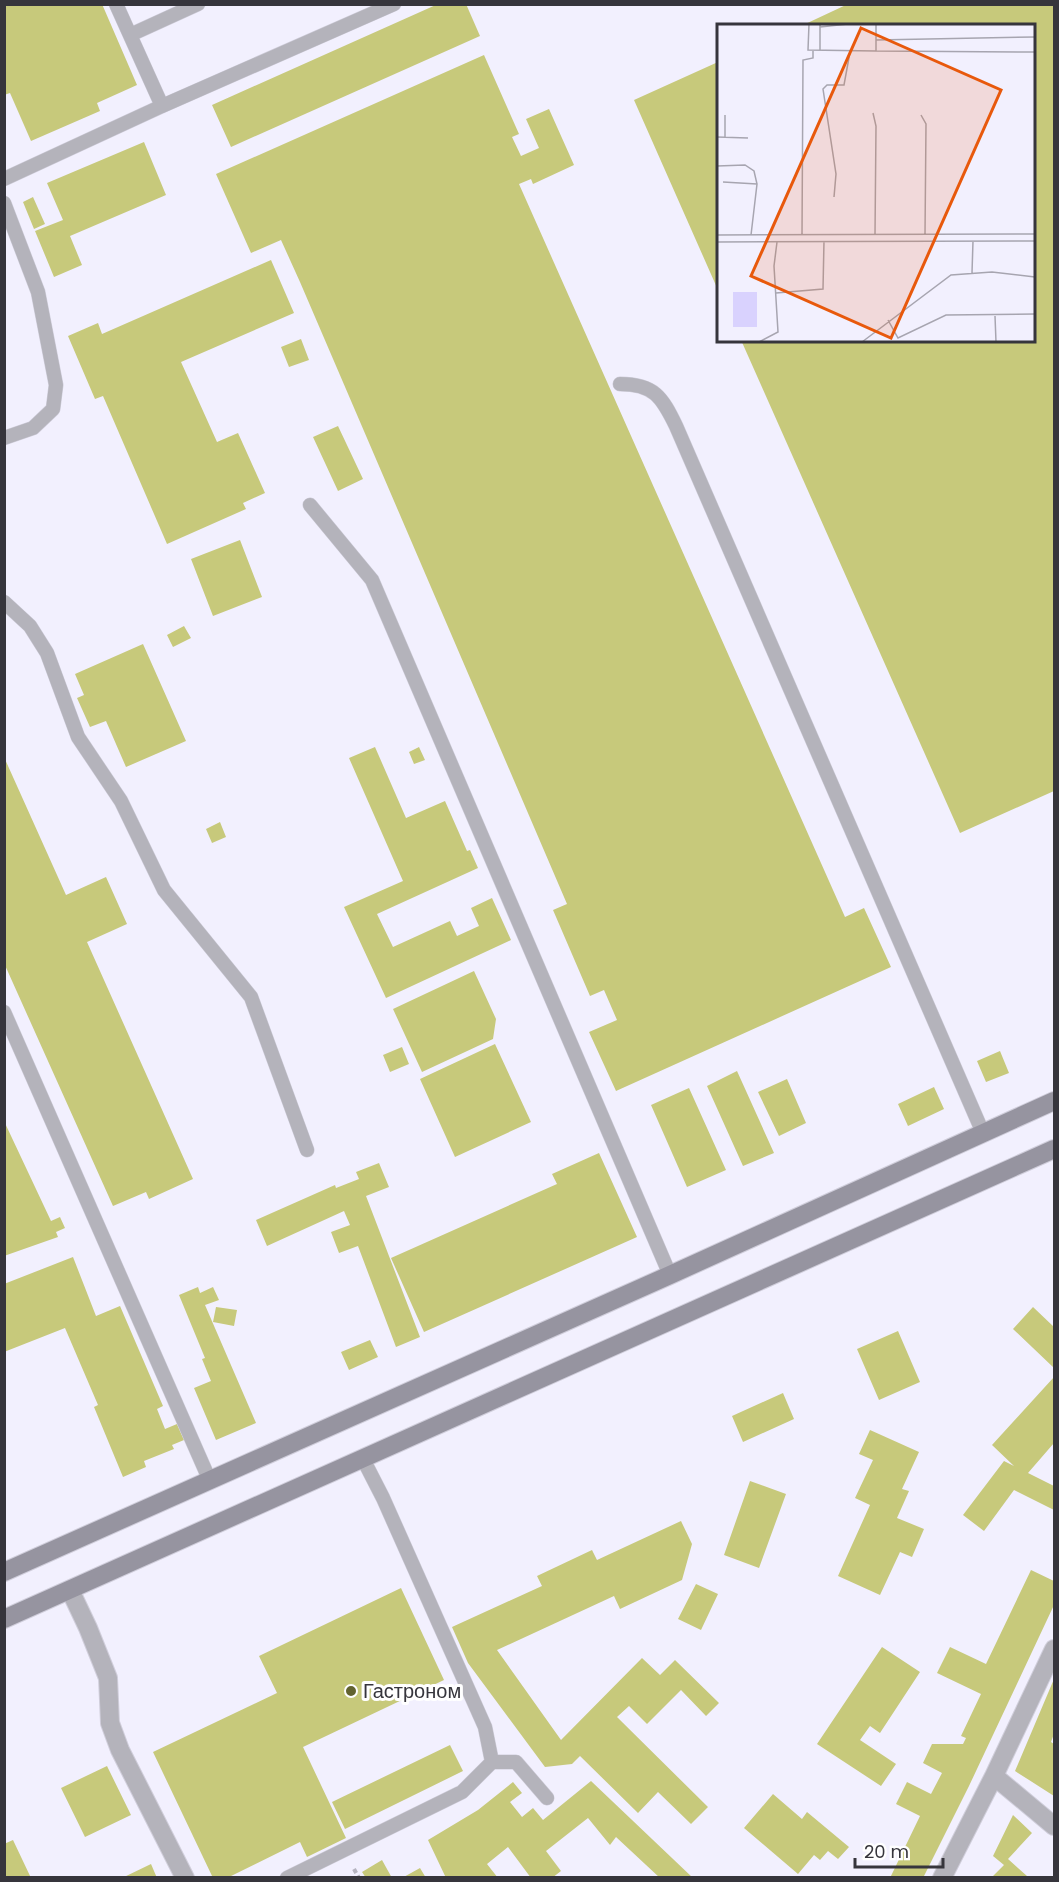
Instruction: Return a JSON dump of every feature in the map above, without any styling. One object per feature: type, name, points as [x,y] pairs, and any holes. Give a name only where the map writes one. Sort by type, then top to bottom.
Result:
[{"type":"main road","points":[[4,1572],[1054,1101]]},
{"type":"main road","points":[[4,1619],[1054,1149]]},
{"type":"street","points":[[70,1590],[108,1678],[110,1723],[120,1750],[184,1878]]},
{"type":"street","points":[[942,1878],[994,1776],[1054,1649]]},
{"type":"street","points":[[994,1776],[1054,1826]]},
{"type":"lane","points":[[116,4],[162,106]]},
{"type":"lane","points":[[130,35],[198,4]]},
{"type":"lane","points":[[4,179],[162,106],[394,4]]},
{"type":"lane","points":[[4,203],[38,292],[56,385],[53,409],[33,428],[4,438]]},
{"type":"lane","points":[[620,384],[637,384],[652,391],[666,405],[983,1133]]},
{"type":"lane","points":[[310,505],[372,580],[670,1275]]},
{"type":"lane","points":[[4,602],[30,626],[47,653],[78,736],[121,801],[164,890],[251,997],[307,1150]]},
{"type":"lane","points":[[4,1012],[210,1481]]},
{"type":"lane","points":[[363,1459],[383,1498],[485,1727],[492,1761]]},
{"type":"lane","points":[[286,1878],[462,1792],[492,1761],[516,1761],[548,1798]]},
{"type":"building","points":[[4,4],[102,4],[137,85],[97,103],[100,111],[31,141],[10,93],[4,95]]},
{"type":"building","points":[[438,4],[466,4],[480,36],[231,147],[212,105]]},
{"type":"building","points":[[848,4],[1054,4],[1054,791],[960,833],[742,342],[1035,342],[1035,24],[805,24]]},
{"type":"building","points":[[484,55],[519,134],[512,137],[521,156],[539,148],[526,119],[549,109],[574,165],[533,184],[531,179],[519,184],[845,917],[864,908],[891,967],[616,1091],[589,1032],[617,1020],[604,990],[590,996],[553,910],[567,904],[300,282],[281,240],[251,253],[216,174]]},
{"type":"building","points":[[717,62],[717,288],[634,100]]},
{"type":"building","points":[[144,142],[166,195],[70,236],[82,265],[54,277],[35,231],[63,220],[47,183]]},
{"type":"building","points":[[33,197],[45,224],[34,229],[23,202]]},
{"type":"building","points":[[271,260],[294,313],[181,362],[217,442],[238,433],[265,493],[243,503],[246,509],[167,544],[103,396],[95,399],[68,336],[98,323],[102,334]]},
{"type":"building","points":[[301,339],[309,360],[289,367],[281,347]]},
{"type":"building","points":[[338,426],[363,479],[338,491],[313,437]]},
{"type":"building","points":[[240,540],[262,597],[213,616],[191,559]]},
{"type":"building","points":[[184,626],[191,638],[173,647],[167,635]]},
{"type":"building","points":[[143,644],[186,741],[126,767],[106,721],[90,727],[77,698],[84,695],[75,674]]},
{"type":"building","points":[[375,747],[406,818],[445,801],[467,851],[470,850],[478,868],[377,914],[393,947],[450,921],[457,936],[479,926],[471,908],[492,898],[511,940],[386,998],[344,907],[403,881],[349,758]]},
{"type":"building","points":[[419,747],[425,760],[414,764],[409,752]]},
{"type":"building","points":[[4,757],[66,895],[106,877],[127,924],[87,942],[193,1179],[149,1199],[146,1192],[113,1206],[4,963]]},
{"type":"building","points":[[220,822],[226,837],[212,843],[206,829]]},
{"type":"building","points":[[474,971],[496,1019],[493,1039],[422,1072],[393,1009]]},
{"type":"building","points":[[495,1044],[531,1122],[455,1157],[420,1079]]},
{"type":"building","points":[[402,1047],[409,1064],[390,1072],[383,1055]]},
{"type":"building","points":[[1000,1051],[1009,1073],[986,1082],[977,1061]]},
{"type":"building","points":[[737,1071],[774,1153],[743,1166],[707,1086]]},
{"type":"building","points":[[787,1079],[806,1123],[779,1136],[758,1092]]},
{"type":"building","points":[[934,1087],[944,1109],[908,1126],[898,1104]]},
{"type":"building","points":[[689,1088],[726,1170],[687,1187],[651,1105]]},
{"type":"building","points":[[4,1121],[51,1221],[60,1217],[65,1228],[56,1232],[58,1237],[4,1256]]},
{"type":"building","points":[[599,1153],[637,1237],[424,1332],[391,1258],[557,1184],[552,1174]]},
{"type":"building","points":[[379,1163],[389,1187],[366,1196],[420,1337],[396,1347],[358,1246],[339,1253],[331,1232],[350,1225],[344,1211],[267,1246],[256,1220],[335,1185],[336,1188],[359,1179],[356,1172]]},
{"type":"building","points":[[73,1257],[96,1316],[120,1306],[163,1406],[157,1409],[165,1429],[177,1424],[184,1440],[172,1445],[174,1449],[144,1461],[146,1467],[123,1477],[94,1407],[98,1405],[65,1328],[4,1352],[4,1284]]},
{"type":"building","points":[[198,1287],[200,1293],[213,1287],[219,1300],[205,1305],[256,1423],[216,1440],[194,1388],[211,1381],[202,1359],[205,1358],[179,1295]]},
{"type":"building","points":[[216,1307],[237,1310],[234,1326],[213,1322]]},
{"type":"building","points":[[1033,1307],[1054,1327],[1054,1368],[1013,1329]]},
{"type":"building","points":[[898,1331],[920,1382],[879,1400],[857,1349]]},
{"type":"building","points":[[370,1340],[378,1357],[349,1370],[341,1352]]},
{"type":"building","points":[[1054,1377],[1054,1443],[1028,1473],[1054,1486],[1054,1510],[1014,1490],[984,1531],[963,1515],[1004,1461],[1014,1466],[992,1445]]},
{"type":"building","points":[[783,1393],[794,1419],[743,1442],[732,1416]]},
{"type":"building","points":[[870,1430],[919,1452],[902,1489],[909,1491],[897,1518],[924,1529],[912,1557],[900,1552],[880,1595],[838,1576],[870,1505],[855,1498],[873,1460],[859,1454]]},
{"type":"building","points":[[750,1481],[786,1494],[759,1568],[724,1555]]},
{"type":"building","points":[[681,1521],[692,1544],[682,1580],[620,1609],[614,1596],[497,1650],[561,1740],[642,1658],[660,1675],[675,1660],[719,1703],[706,1716],[681,1690],[647,1724],[629,1706],[617,1717],[708,1807],[691,1824],[658,1792],[638,1813],[580,1756],[572,1764],[545,1767],[468,1663],[452,1627],[542,1586],[537,1576],[592,1550],[597,1560]]},
{"type":"building","points":[[1031,1570],[1054,1581],[1054,1605],[923,1878],[890,1878],[920,1816],[896,1804],[907,1782],[931,1794],[942,1773],[923,1763],[932,1744],[963,1744],[966,1738],[961,1736],[981,1694],[937,1673],[950,1647],[986,1664]]},
{"type":"building","points":[[696,1584],[718,1594],[701,1630],[678,1619]]},
{"type":"building","points":[[401,1588],[444,1680],[303,1747],[346,1838],[307,1857],[300,1842],[227,1878],[213,1878],[153,1752],[277,1693],[259,1656]]},
{"type":"building","points":[[882,1647],[920,1672],[880,1733],[870,1726],[860,1740],[896,1764],[881,1786],[817,1744]]},
{"type":"building","points":[[1054,1679],[1054,1734],[1051,1742],[1054,1744],[1054,1796],[1015,1771]]},
{"type":"building","points":[[450,1745],[463,1771],[345,1829],[332,1802]]},
{"type":"building","points":[[107,1766],[131,1815],[85,1837],[61,1788]]},
{"type":"building","points":[[591,1781],[693,1878],[660,1878],[616,1837],[610,1845],[588,1818],[546,1851],[561,1871],[552,1878],[531,1878],[508,1847],[487,1864],[498,1878],[446,1878],[428,1840],[478,1810],[513,1782],[522,1793],[510,1802],[522,1817],[533,1808],[543,1820]]},
{"type":"building","points":[[773,1794],[802,1819],[807,1812],[849,1847],[838,1859],[828,1851],[820,1860],[814,1855],[798,1874],[744,1828]]},
{"type":"building","points":[[1013,1815],[1032,1833],[1008,1859],[1027,1876],[991,1878],[1004,1865],[993,1856]]},
{"type":"building","points":[[13,1840],[31,1878],[4,1878],[4,1844]]},
{"type":"building","points":[[382,1860],[392,1878],[366,1878],[362,1872]]},
{"type":"building","points":[[151,1864],[157,1878],[122,1878]]},
{"type":"building","points":[[420,1868],[426,1878],[402,1878]]},
{"type":"place","name":"Гастроном","points":[[351,1691]]}]
